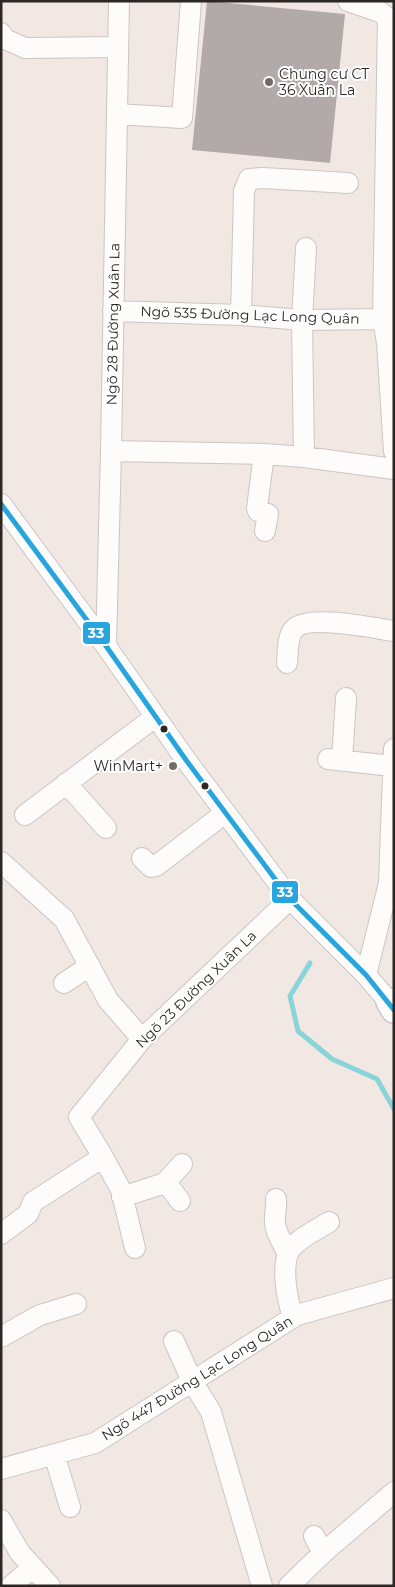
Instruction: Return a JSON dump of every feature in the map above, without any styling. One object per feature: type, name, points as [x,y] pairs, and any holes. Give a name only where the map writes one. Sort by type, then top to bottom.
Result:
[{"type":"street","name":"Ngõ 28 Đường Xuân La","points":[[106,646],[109,483],[112,451],[119,1]]},
{"type":"street","points":[[117,114],[182,118],[191,1]]},
{"type":"street","points":[[348,1],[380,12],[388,18],[383,319],[390,346],[394,451]]},
{"type":"street","points":[[1,33],[5,38],[25,48],[118,47]]},
{"type":"street","points":[[241,315],[244,191],[248,179],[263,178],[348,183]]},
{"type":"street","points":[[304,457],[302,320],[306,248]]},
{"type":"street","name":"Ngõ 535 Đường Lạc Long Quân","points":[[113,310],[241,315],[302,320],[383,319]]},
{"type":"street","points":[[112,451],[264,454],[304,457],[394,469]]},
{"type":"street","points":[[264,454],[257,508],[258,511],[268,514],[265,531]]},
{"type":"street","points":[[1,504],[290,899],[393,1004]]},
{"type":"street","points":[[287,663],[290,636],[293,630],[303,623],[327,622],[394,631]]},
{"type":"street","points":[[346,698],[335,759],[393,757],[389,883],[366,975]]},
{"type":"street","points":[[25,815],[155,717]]},
{"type":"street","points":[[66,783],[106,828]]},
{"type":"street","points":[[142,858],[151,867],[156,866],[225,812]]},
{"type":"street","points":[[1,862],[64,919],[108,1000],[142,1039]]},
{"type":"street","name":"Ngõ 23 Đường Xuân La","points":[[135,1248],[121,1190],[79,1117],[142,1039],[290,899]]},
{"type":"street","points":[[64,982],[90,966]]},
{"type":"street","points":[[1,1234],[28,1214],[33,1202],[103,1156]]},
{"type":"street","points":[[122,1197],[166,1182],[182,1164]]},
{"type":"street","points":[[166,1182],[180,1201]]},
{"type":"street","points":[[276,1198],[275,1224],[277,1233],[288,1254]]},
{"type":"street","points":[[293,1317],[287,1299],[288,1254],[293,1246],[329,1222]]},
{"type":"street","name":"Ngõ 447 Đường Lạc Long Quân","points":[[1,1469],[95,1442],[293,1317],[394,1288]]},
{"type":"street","points":[[1,1337],[40,1316],[76,1304]]},
{"type":"street","points":[[174,1341],[192,1381],[211,1412],[262,1586]]},
{"type":"street","points":[[54,1454],[70,1507]]},
{"type":"street","points":[[289,1586],[318,1544],[394,1492]]},
{"type":"street","points":[[1,1520],[20,1553],[50,1586]]},
{"type":"street","points":[[11,1586],[33,1567]]},
{"type":"building","name":"Chung cư CT 36 Xuân La","points":[[207,1],[345,14],[330,163],[192,150]]},
{"type":"waterway","points":[[310,963],[290,996],[298,1031],[332,1059],[377,1079],[394,1109]]},
{"type":"transit line","name":"33","points":[[1,504],[106,646],[186,760],[290,899],[366,975],[394,1010]]},
{"type":"place","name":"Chung cư CT 36 Xuân La","points":[[269,82]]},
{"type":"place","name":"WinMart+","points":[[173,766]]}]
